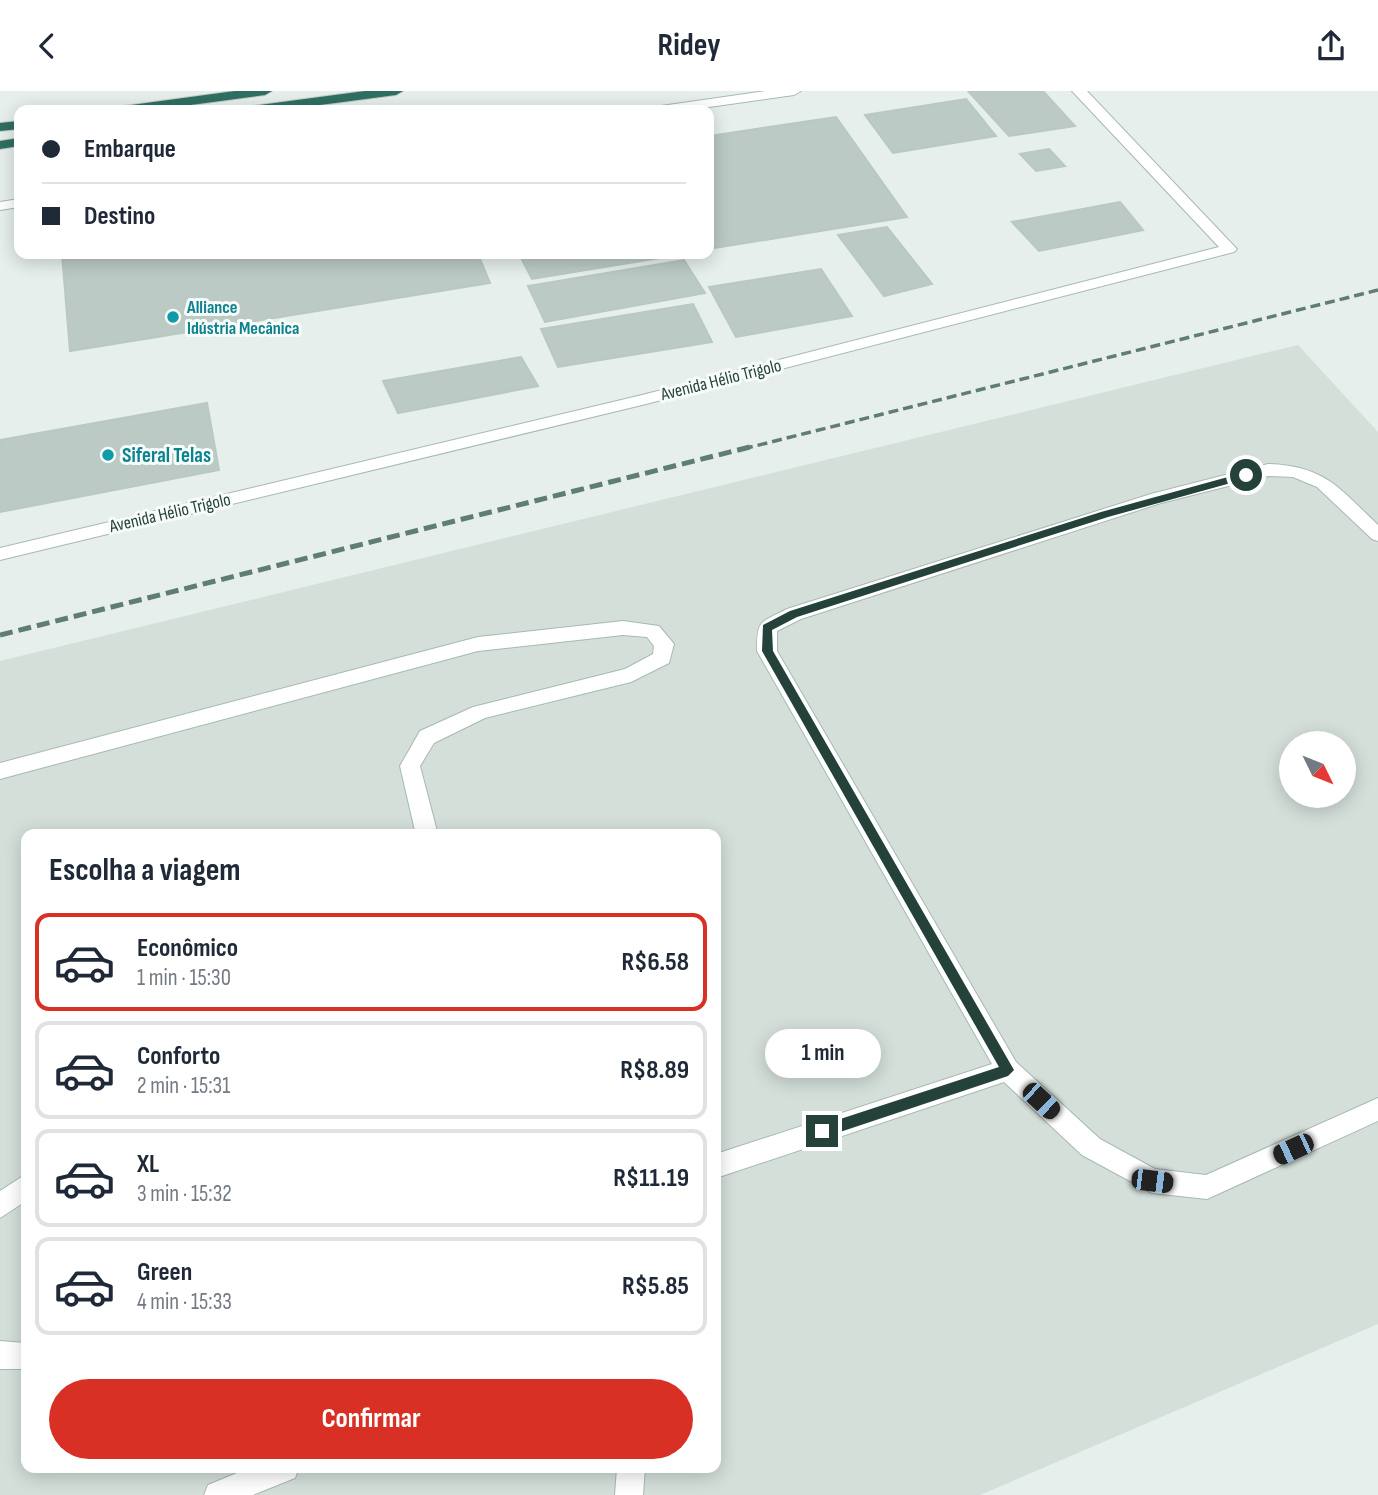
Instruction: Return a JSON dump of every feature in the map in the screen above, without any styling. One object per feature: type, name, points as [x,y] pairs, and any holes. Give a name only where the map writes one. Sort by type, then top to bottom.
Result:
[{"type":"highway","points":[[161,105],[265,91]]},
{"type":"highway","points":[[291,105],[396,91]]},
{"type":"street","points":[[696,105],[794,91]]},
{"type":"street","name":"Avenida Hélio Trigolo","points":[[0,554],[642,400],[1229,249],[1079,91]]},
{"type":"street","points":[[1378,535],[1323,483],[1295,471],[1268,470],[1144,502],[794,614],[767,628],[767,651],[1008,1070],[1091,1147],[1152,1181],[1207,1187],[1378,1109]]},
{"type":"street","points":[[0,771],[478,644],[623,628],[652,631],[664,644],[662,658],[631,675],[480,712],[428,737],[410,766],[426,829]]},
{"type":"street","points":[[721,1164],[1008,1070]]},
{"type":"street","points":[[0,1206],[21,1190]]},
{"type":"street","points":[[0,1356],[21,1356]]},
{"type":"street","points":[[218,1495],[273,1473]]},
{"type":"street","points":[[629,1495],[631,1473]]},
{"type":"shaded area","points":[[1298,345],[1378,432],[1378,1324],[980,1495],[0,1495],[0,661]]},
{"type":"building","points":[[968,91],[1043,91],[1075,126],[1009,136]]},
{"type":"building","points":[[966,99],[996,136],[893,153],[865,115]]},
{"type":"building","points":[[836,117],[907,217],[715,248],[714,135]]},
{"type":"building","points":[[1049,149],[1065,166],[1036,171],[1020,154]]},
{"type":"building","points":[[1120,202],[1143,230],[1039,251],[1012,222]]},
{"type":"building","points":[[887,227],[932,284],[884,296],[838,235]]},
{"type":"building","name":"Alliance Idústria Mecânica","points":[[62,259],[480,259],[490,283],[70,351]]},
{"type":"building","points":[[522,259],[654,259],[532,279]]},
{"type":"building","points":[[684,260],[705,293],[545,322],[528,286]]},
{"type":"building","points":[[821,269],[852,316],[736,337],[709,287]]},
{"type":"building","points":[[693,304],[712,342],[558,367],[541,329]]},
{"type":"building","points":[[521,357],[538,386],[398,413],[383,381]]},
{"type":"building","name":"Siferal Telas","points":[[207,403],[219,470],[0,512],[0,440]]},
{"type":"railway","points":[[743,449],[1378,290]]},
{"type":"railway","points":[[0,635],[750,447]]},
{"type":"place","name":"Alliance Idústria Mecânica","points":[[173,317]]},
{"type":"place","name":"Siferal Telas","points":[[108,455]]},
{"type":"route","points":[[822,1131],[1008,1070],[767,651],[767,628],[794,614],[1157,498],[1246,475]]}]
